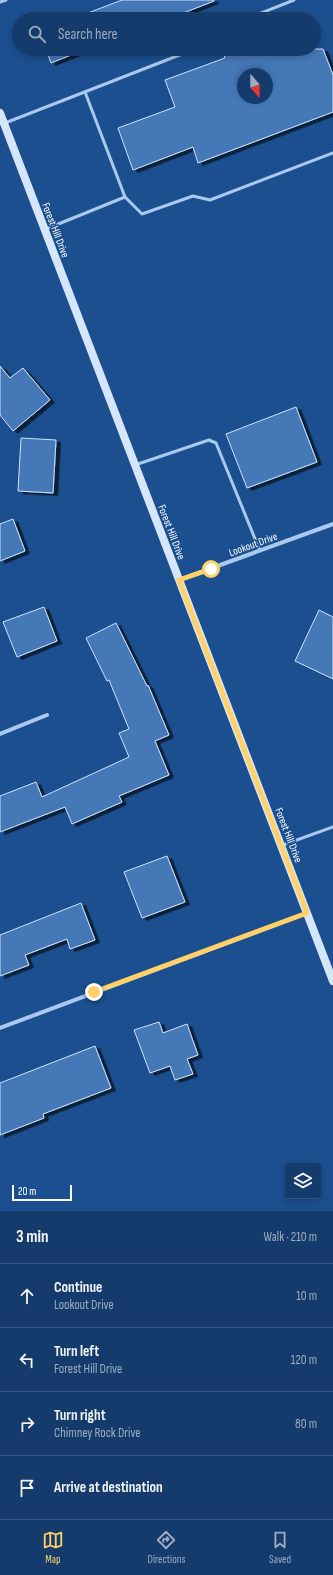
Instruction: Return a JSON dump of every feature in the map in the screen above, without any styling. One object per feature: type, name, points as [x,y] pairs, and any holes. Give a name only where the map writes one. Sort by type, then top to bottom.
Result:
[{"type":"main road","name":"Forest Hill Drive","points":[[0,114],[333,981]]},
{"type":"street","name":"Lookout Drive","points":[[179,580],[333,524]]},
{"type":"street","points":[[0,734],[47,715]]},
{"type":"street","points":[[0,1028],[307,913]]},
{"type":"lane","points":[[0,2],[6,0]]},
{"type":"lane","points":[[264,12],[294,0]]},
{"type":"lane","points":[[4,123],[177,56]]},
{"type":"lane","points":[[85,92],[125,197],[142,214],[193,196],[210,200],[333,153]]},
{"type":"lane","points":[[44,230],[125,197]]},
{"type":"lane","points":[[135,465],[209,440],[216,442],[260,550]]},
{"type":"lane","points":[[281,846],[333,827]]},
{"type":"building","points":[[122,0],[214,0],[186,12],[90,12]]},
{"type":"building","points":[[321,49],[323,49],[333,75],[333,112],[198,163],[193,147],[133,170],[118,128],[175,107],[165,80],[225,58],[224,56],[321,56]]},
{"type":"building","points":[[48,56],[68,56],[51,63]]},
{"type":"building","points":[[0,366],[10,378],[23,368],[50,400],[13,431],[0,415]]},
{"type":"building","points":[[296,407],[317,462],[247,488],[226,434]]},
{"type":"building","points":[[21,438],[56,440],[53,493],[18,491]]},
{"type":"building","points":[[13,519],[25,551],[0,561],[0,524]]},
{"type":"building","points":[[44,607],[57,641],[17,657],[3,622]]},
{"type":"building","points":[[319,610],[333,617],[333,679],[295,661]]},
{"type":"building","points":[[116,623],[147,686],[148,685],[169,735],[155,741],[169,775],[119,796],[122,802],[72,824],[65,807],[0,832],[0,796],[36,782],[42,797],[129,757],[119,733],[129,729],[109,680],[107,681],[86,638]]},
{"type":"building","points":[[167,856],[185,902],[142,918],[124,872]]},
{"type":"building","points":[[81,903],[95,940],[70,949],[67,939],[25,955],[29,965],[0,976],[0,935]]},
{"type":"building","points":[[159,1022],[163,1033],[187,1024],[198,1055],[187,1059],[193,1074],[175,1080],[170,1066],[150,1073],[134,1030]]},
{"type":"building","points":[[95,1046],[111,1088],[43,1114],[44,1118],[0,1135],[0,1083]]},
{"type":"route","points":[[94,992],[307,913],[179,580],[211,569]]}]
